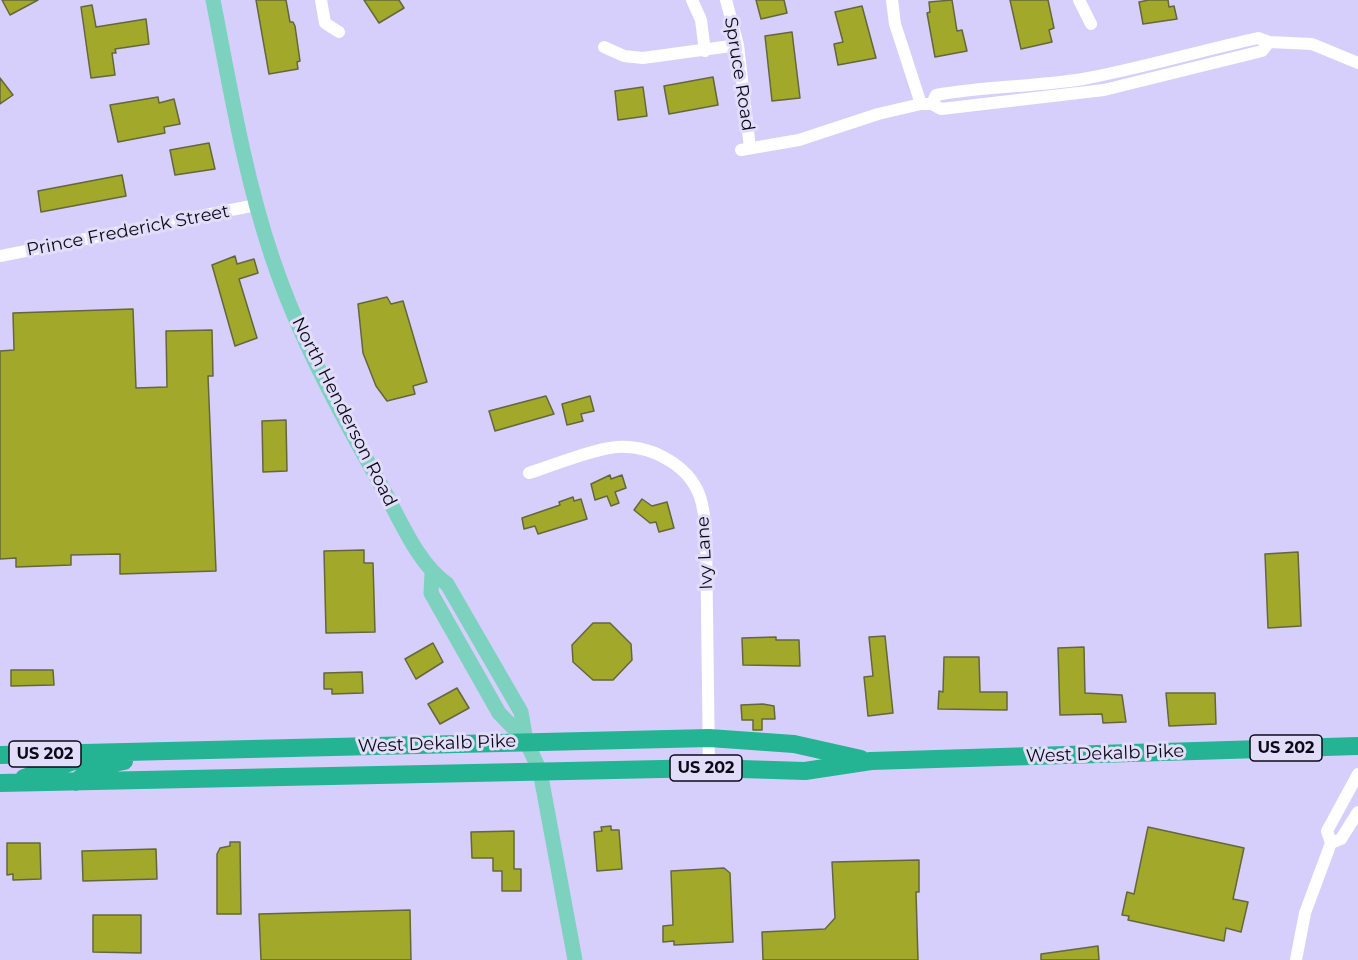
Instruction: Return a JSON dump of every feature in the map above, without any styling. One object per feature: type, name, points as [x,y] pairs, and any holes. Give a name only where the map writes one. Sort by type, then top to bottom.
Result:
[{"type":"highway","name":"West Dekalb Pike","points":[[0,755],[709,738],[794,744],[871,761]]},
{"type":"highway","name":"West Dekalb Pike","points":[[1338,746],[1358,741]]},
{"type":"highway","name":"West Dekalb Pike","points":[[7,783],[709,768],[805,771],[871,761],[1358,746]]},
{"type":"highway","points":[[76,782],[94,767],[176,752]]},
{"type":"highway","points":[[7,783],[76,761],[90,753]]},
{"type":"main road","name":"North Henderson Road","points":[[213,0],[256,205],[272,259],[312,357],[349,429],[432,574],[447,584],[521,712],[526,741],[540,771],[575,960]]},
{"type":"street","points":[[321,0],[325,23],[339,32]]},
{"type":"street","name":"Spruce Road","points":[[692,0],[701,20],[705,51]]},
{"type":"street","name":"Spruce Road","points":[[726,0],[738,45],[746,149],[799,140],[878,114],[926,104]]},
{"type":"street","points":[[892,0],[895,24],[926,104],[936,95],[980,87],[1030,87],[1071,81],[1145,67],[1258,38],[1269,42],[1312,44],[1358,63]]},
{"type":"street","points":[[1079,0],[1091,24]]},
{"type":"street","points":[[604,47],[624,56],[643,58],[738,45]]},
{"type":"street","name":"Prince Frederick Street","points":[[0,256],[256,205]]},
{"type":"street","name":"Ivy Lane","points":[[529,473],[616,447],[639,448],[663,456],[680,468],[694,485],[702,502],[706,532],[709,768]]},
{"type":"street","points":[[1296,960],[1305,913],[1331,843],[1327,831],[1358,774]]},
{"type":"street","points":[[1331,843],[1341,839],[1358,812]]},
{"type":"building","points":[[2,0],[38,0],[10,15]]},
{"type":"building","points":[[256,0],[286,0],[290,22],[293,22],[295,26],[300,61],[297,62],[298,69],[269,74]]},
{"type":"building","points":[[364,0],[399,0],[404,8],[379,23]]},
{"type":"building","points":[[756,0],[784,0],[787,13],[761,19]]},
{"type":"building","points":[[952,0],[957,31],[962,30],[967,51],[935,57],[927,13],[930,12],[929,2]]},
{"type":"building","points":[[1010,0],[1048,0],[1054,28],[1049,30],[1052,42],[1021,49]]},
{"type":"building","points":[[1168,0],[1169,7],[1174,6],[1177,19],[1143,24],[1139,2]]},
{"type":"building","points":[[92,5],[96,27],[146,19],[149,44],[115,49],[116,53],[112,53],[115,75],[91,78],[81,7]]},
{"type":"building","points":[[862,6],[876,58],[838,65],[834,44],[843,42],[835,12]]},
{"type":"building","points":[[792,32],[800,98],[772,101],[765,36]]},
{"type":"building","points":[[713,77],[718,105],[669,114],[664,86]]},
{"type":"building","points":[[0,78],[13,95],[0,104]]},
{"type":"building","points":[[643,87],[647,116],[618,120],[615,91]]},
{"type":"building","points":[[158,97],[159,103],[174,99],[180,124],[164,127],[165,133],[118,142],[110,105]]},
{"type":"building","points":[[209,143],[215,169],[175,175],[170,150]]},
{"type":"building","points":[[122,175],[126,196],[41,212],[38,191]]},
{"type":"building","points":[[235,256],[237,264],[254,259],[258,273],[239,279],[257,338],[235,346],[212,265]]},
{"type":"building","points":[[387,297],[391,304],[403,301],[427,382],[413,386],[415,394],[387,401],[376,386],[363,353],[358,304]]},
{"type":"building","points":[[133,309],[136,388],[167,387],[166,331],[212,330],[213,376],[208,376],[216,571],[120,574],[120,554],[71,555],[71,565],[16,567],[16,558],[0,559],[0,351],[14,350],[13,313]]},
{"type":"building","points":[[546,396],[554,414],[495,431],[489,411]]},
{"type":"building","points":[[590,396],[594,411],[581,414],[583,421],[567,425],[562,404]]},
{"type":"building","points":[[286,420],[287,471],[263,472],[262,421]]},
{"type":"building","points":[[610,475],[611,479],[622,475],[626,488],[615,492],[619,503],[611,506],[607,496],[595,500],[591,484]]},
{"type":"building","points":[[573,497],[574,501],[581,499],[587,519],[538,534],[535,526],[524,529],[522,518],[560,505],[559,502]]},
{"type":"building","points":[[642,499],[652,506],[667,502],[674,528],[659,532],[656,522],[650,523],[634,510]]},
{"type":"building","points":[[364,550],[364,563],[373,563],[375,632],[326,633],[324,551]]},
{"type":"building","points":[[1298,552],[1301,626],[1268,628],[1265,554]]},
{"type":"building","points":[[593,623],[610,623],[631,644],[632,660],[613,680],[593,680],[573,662],[572,645]]},
{"type":"building","points":[[885,636],[893,713],[868,716],[864,677],[873,676],[869,637]]},
{"type":"building","points":[[776,637],[776,640],[799,640],[800,666],[743,665],[742,638]]},
{"type":"building","points":[[433,643],[443,662],[416,679],[405,659]]},
{"type":"building","points":[[1084,647],[1085,693],[1122,695],[1126,722],[1103,723],[1102,714],[1060,715],[1058,648]]},
{"type":"building","points":[[944,657],[979,657],[980,692],[1007,692],[1007,710],[938,709],[939,691],[943,692]]},
{"type":"building","points":[[11,670],[53,670],[54,685],[11,686]]},
{"type":"building","points":[[362,672],[363,693],[332,694],[332,689],[324,689],[324,673]]},
{"type":"building","points":[[457,688],[469,708],[440,724],[428,704]]},
{"type":"building","points":[[1166,693],[1215,693],[1216,724],[1169,726]]},
{"type":"building","points":[[741,705],[774,706],[775,719],[762,719],[762,730],[753,730],[753,720],[742,720]]},
{"type":"building","points":[[611,826],[611,830],[619,830],[622,869],[597,871],[594,832],[602,831],[601,827]]},
{"type":"building","points":[[1148,827],[1244,848],[1233,899],[1248,902],[1241,932],[1226,928],[1224,941],[1128,920],[1129,916],[1122,915],[1127,892],[1134,894]]},
{"type":"building","points":[[514,831],[514,869],[521,869],[521,891],[502,891],[502,871],[493,871],[493,858],[472,858],[471,832]]},
{"type":"building","points":[[230,842],[240,842],[241,914],[217,914],[217,854],[220,848],[230,846]]},
{"type":"building","points":[[7,843],[40,843],[41,879],[13,880],[13,874],[7,875]]},
{"type":"building","points":[[156,849],[157,879],[83,881],[82,851]]},
{"type":"building","points":[[919,860],[919,892],[916,892],[918,960],[763,960],[762,932],[825,929],[835,918],[832,862]]},
{"type":"building","points":[[724,868],[730,873],[733,942],[674,945],[674,941],[663,942],[663,926],[673,925],[671,871]]},
{"type":"building","points":[[410,910],[411,960],[261,960],[259,914]]},
{"type":"building","points":[[93,915],[141,915],[141,953],[93,952]]},
{"type":"building","points":[[1098,946],[1099,960],[1041,960],[1041,954]]}]
